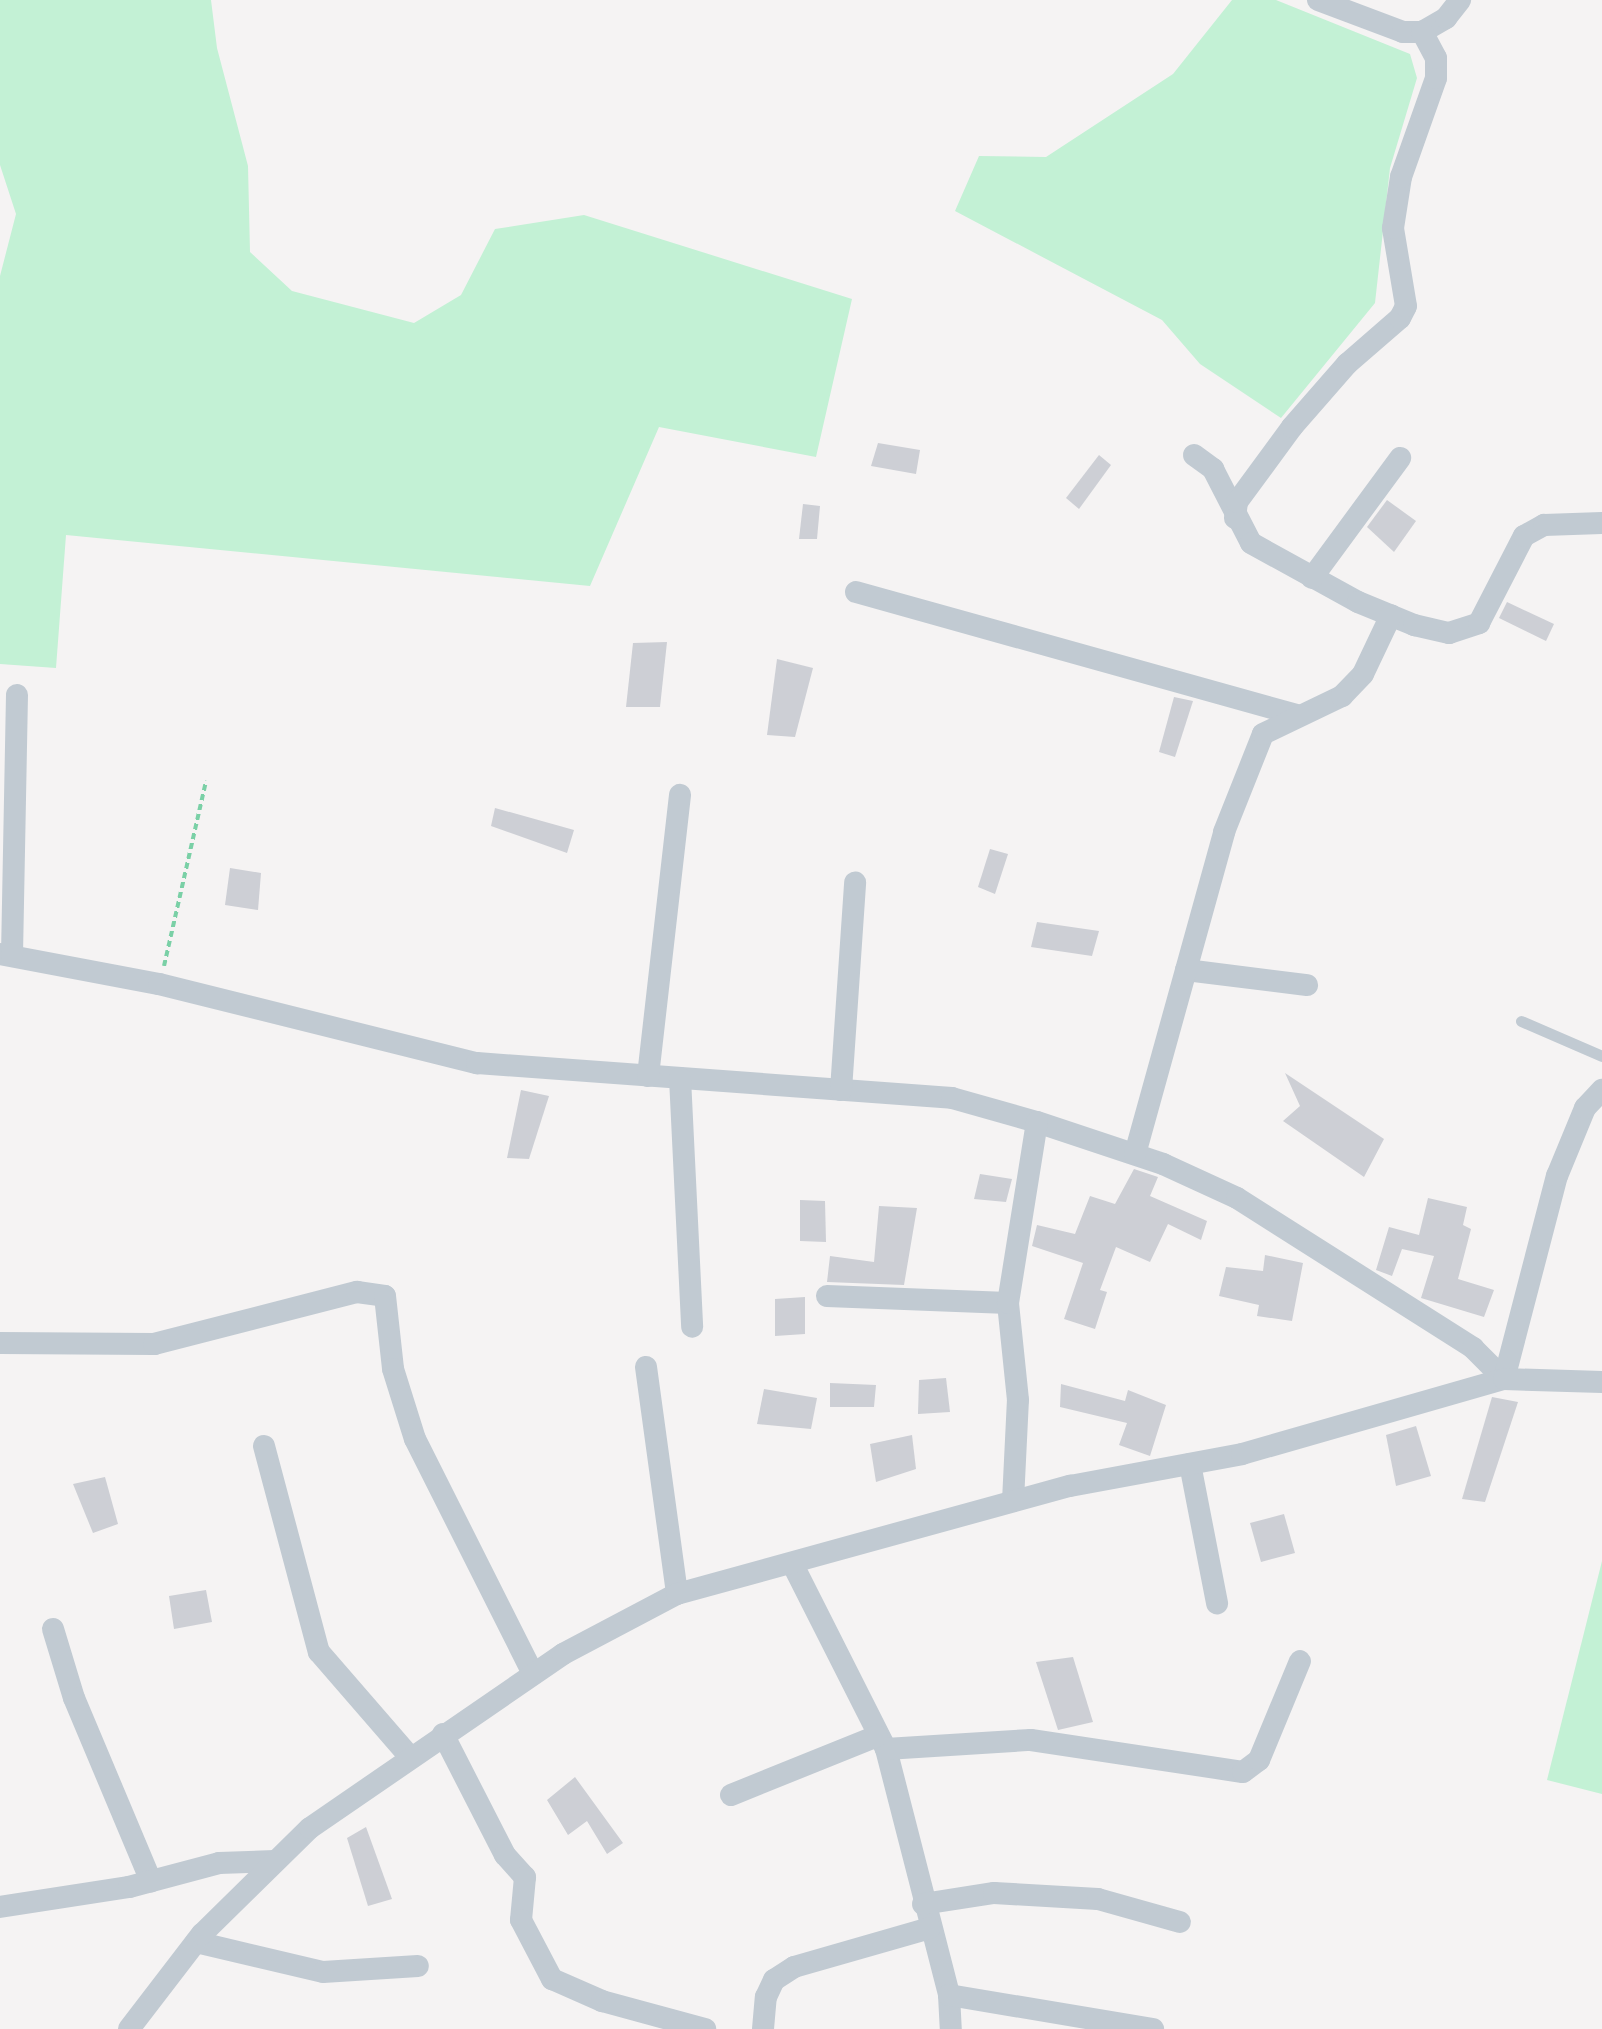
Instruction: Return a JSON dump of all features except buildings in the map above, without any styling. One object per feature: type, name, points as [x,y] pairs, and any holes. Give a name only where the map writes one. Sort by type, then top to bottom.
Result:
[{"type":"street","points":[[1318,0],[1403,32],[1422,32],[1446,18],[1460,0]]},
{"type":"street","points":[[1235,518],[1237,502],[1292,427],[1347,364],[1400,318],[1406,306],[1393,228],[1401,177],[1436,78],[1436,58],[1422,32]]},
{"type":"street","points":[[1194,455],[1213,469],[1235,518],[1251,543],[1312,578],[1414,625],[1465,631],[1479,623],[1493,602],[1524,536],[1544,525],[1602,523]]},
{"type":"street","points":[[1312,578],[1400,458]]},
{"type":"street","points":[[856,592],[1297,715]]},
{"type":"street","points":[[1135,1154],[1224,832],[1263,734],[1342,696],[1363,674],[1391,615]]},
{"type":"street","points":[[17,695],[6,955],[159,984],[477,1063],[952,1098],[1037,1122],[1135,1154],[1237,1198],[1473,1348],[1504,1379]]},
{"type":"street","points":[[648,1076],[680,795]]},
{"type":"street","points":[[841,1090],[855,882]]},
{"type":"street","points":[[1186,970],[1307,985]]},
{"type":"street","points":[[680,1078],[692,1327]]},
{"type":"street","points":[[1504,1379],[1557,1176],[1585,1108],[1602,1090]]},
{"type":"street","points":[[1013,1501],[1018,1400],[1008,1303],[1037,1122]]},
{"type":"street","points":[[0,1343],[154,1344],[357,1292],[385,1296],[393,1369],[415,1439],[533,1674]]},
{"type":"street","points":[[827,1296],[1008,1303]]},
{"type":"street","points":[[646,1367],[677,1594]]},
{"type":"street","points":[[129,2029],[196,1942],[310,1828],[533,1674],[677,1594],[1013,1501],[1190,1464],[1379,1418],[1504,1379],[1602,1382]]},
{"type":"street","points":[[264,1446],[319,1652],[410,1757]]},
{"type":"street","points":[[1190,1464],[1217,1603]]},
{"type":"street","points":[[792,1563],[882,1742],[949,1995],[951,2029]]},
{"type":"street","points":[[53,1629],[74,1698],[151,1881]]},
{"type":"street","points":[[731,1795],[882,1742],[1031,1740],[1243,1772],[1259,1760],[1300,1661]]},
{"type":"street","points":[[443,1734],[505,1855],[525,1877],[521,1920],[552,1979],[602,2001],[705,2029]]},
{"type":"street","points":[[0,1907],[151,1881],[219,1863],[275,1861]]},
{"type":"street","points":[[923,1904],[994,1893],[1098,1899],[1180,1922]]},
{"type":"street","points":[[763,2029],[766,1997],[774,1980],[794,1967],[930,1928]]},
{"type":"street","points":[[196,1942],[323,1972],[418,1966]]},
{"type":"street","points":[[949,1995],[1153,2029]]},
{"type":"lane","points":[[1521,1021],[1602,1056]]},
{"type":"path","points":[[159,984],[206,781]]},
{"type":"green space","points":[[0,0],[211,0],[217,48],[248,166],[250,252],[292,291],[414,323],[461,295],[495,229],[584,215],[852,299],[816,457],[659,427],[590,586],[66,535],[56,668],[0,664],[0,276],[16,214],[0,165]]},
{"type":"green space","points":[[1232,0],[1276,0],[1410,54],[1417,78],[1390,168],[1375,303],[1281,418],[1200,364],[1162,320],[955,211],[979,156],[1046,157],[1173,74]]},
{"type":"green space","points":[[1602,1561],[1602,1794],[1547,1780]]}]
